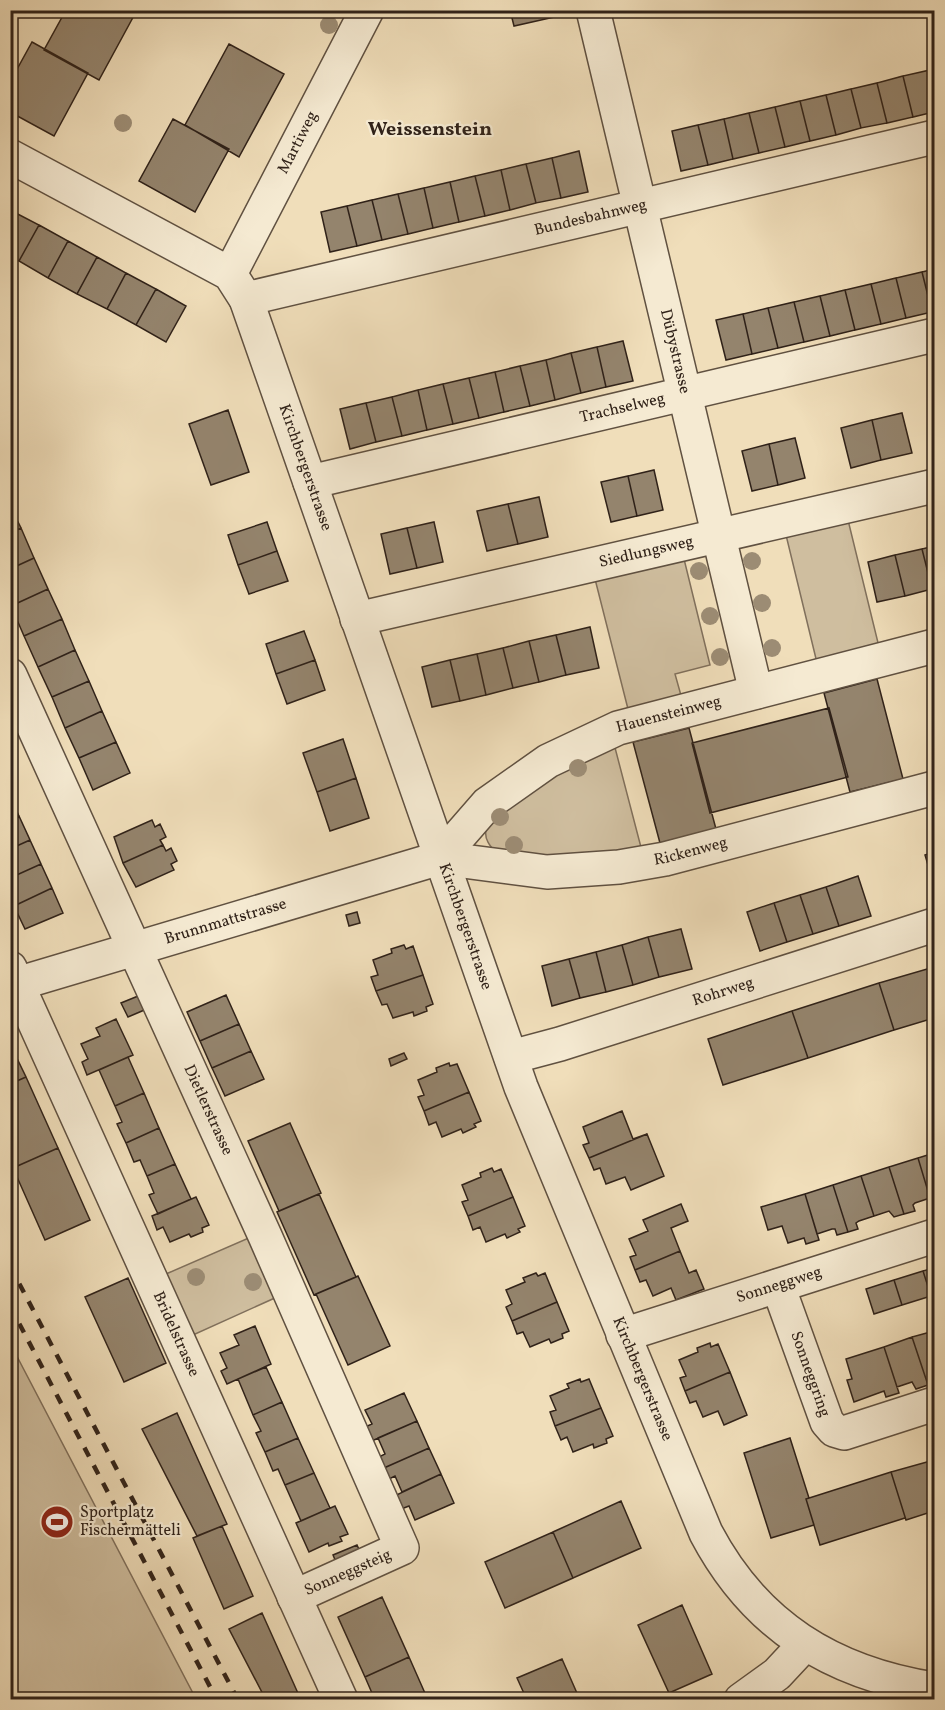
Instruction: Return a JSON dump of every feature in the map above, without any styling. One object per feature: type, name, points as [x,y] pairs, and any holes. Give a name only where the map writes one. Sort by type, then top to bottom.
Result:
[{"type":"street","name":"Martiweg","points":[[238,286],[366,10]]},
{"type":"street","name":"Dübystrasse","points":[[593,10],[756,692]]},
{"type":"street","name":"Bundesbahnweg","points":[[238,286],[640,204],[934,137]]},
{"type":"street","points":[[10,156],[238,286]]},
{"type":"street","name":"Kirchbergerstrasse","points":[[238,286],[310,482],[511,1057],[714,1548],[733,1578],[759,1607],[805,1644],[866,1674],[934,1689]]},
{"type":"street","name":"Trachselweg","points":[[310,482],[934,335]]},
{"type":"street","name":"Siedlungsweg","points":[[357,620],[934,486]]},
{"type":"street","name":"Hauensteinweg","points":[[440,858],[487,804],[548,761],[618,728],[934,646]]},
{"type":"street","name":"Dietlerstrasse","points":[[10,675],[135,948],[402,1548]]},
{"type":"street","name":"Rickenweg","points":[[440,858],[547,872],[619,867],[665,859],[934,788]]},
{"type":"street","name":"Brunnmattstrasse","points":[[13,979],[135,948],[440,858]]},
{"type":"street","name":"Rohrweg","points":[[511,1057],[560,1044],[934,925]]},
{"type":"street","name":"Bridelstrasse","points":[[13,979],[341,1700]]},
{"type":"street","name":"Sonneggweg","points":[[624,1335],[934,1236]]},
{"type":"street","name":"Sonneggring","points":[[778,1286],[826,1422],[834,1430],[844,1432],[934,1404]]},
{"type":"street","name":"Sonneggsteig","points":[[294,1597],[402,1548]]},
{"type":"street","points":[[741,1700],[777,1674],[805,1644]]},
{"type":"shaded area","points":[[848,520],[880,651],[818,667],[786,535]]},
{"type":"shaded area","points":[[684,559],[710,665],[675,674],[682,699],[629,713],[595,579]]},
{"type":"shaded area","points":[[613,740],[643,855],[617,860],[497,854],[486,837],[486,830],[492,819],[542,780]]},
{"type":"shaded area","points":[[251,1237],[277,1297],[193,1335],[166,1274]]},
{"type":"shaded area","name":"Sportplatz Fischermätteli","points":[[11,1345],[196,1699],[11,1699]]},
{"type":"building","points":[[66,10],[137,10],[99,80],[44,50]]},
{"type":"building","points":[[510,10],[557,10],[559,16],[514,26]]},
{"type":"building","points":[[32,42],[88,73],[54,136],[10,112],[10,82]]},
{"type":"building","points":[[229,44],[284,74],[239,157],[185,125]]},
{"type":"building","points":[[930,70],[934,91],[934,112],[913,117],[903,76]]},
{"type":"building","points":[[903,76],[913,117],[887,123],[877,83]]},
{"type":"building","points":[[877,83],[887,123],[861,128],[851,89]]},
{"type":"building","points":[[851,89],[861,128],[836,135],[826,95]]},
{"type":"building","points":[[826,95],[836,135],[810,141],[800,101]]},
{"type":"building","points":[[800,101],[810,141],[785,147],[775,107]]},
{"type":"building","points":[[775,107],[785,147],[759,153],[749,113]]},
{"type":"building","points":[[749,113],[759,153],[733,159],[724,119]]},
{"type":"building","points":[[173,119],[229,149],[195,212],[139,181]]},
{"type":"building","points":[[724,119],[733,159],[708,165],[698,125]]},
{"type":"building","points":[[698,125],[708,165],[681,171],[672,131]]},
{"type":"building","points":[[579,151],[588,192],[561,198],[552,158]]},
{"type":"building","points":[[552,158],[561,198],[536,203],[526,164]]},
{"type":"building","points":[[526,164],[536,203],[510,210],[501,170]]},
{"type":"building","points":[[501,170],[510,210],[485,216],[475,176]]},
{"type":"building","points":[[475,176],[485,216],[459,222],[450,182]]},
{"type":"building","points":[[450,182],[459,222],[433,228],[424,188]]},
{"type":"building","points":[[424,188],[433,228],[408,234],[398,194]]},
{"type":"building","points":[[398,194],[408,234],[382,240],[372,200]]},
{"type":"building","points":[[372,200],[382,240],[357,246],[347,206]]},
{"type":"building","points":[[347,206],[357,246],[330,252],[321,212]]},
{"type":"building","points":[[10,210],[39,225],[19,261],[10,257]]},
{"type":"building","points":[[39,225],[68,241],[48,278],[19,261]]},
{"type":"building","points":[[68,241],[97,257],[77,294],[48,278]]},
{"type":"building","points":[[97,257],[126,273],[107,309],[77,294]]},
{"type":"building","points":[[934,269],[934,311],[932,312],[922,272]]},
{"type":"building","points":[[922,272],[932,312],[906,318],[896,278]]},
{"type":"building","points":[[126,273],[156,289],[136,325],[107,309]]},
{"type":"building","points":[[896,278],[906,318],[881,324],[871,284]]},
{"type":"building","points":[[871,284],[881,324],[855,330],[845,290]]},
{"type":"building","points":[[156,289],[186,306],[166,342],[136,325]]},
{"type":"building","points":[[845,290],[855,330],[830,336],[820,296]]},
{"type":"building","points":[[820,296],[830,336],[804,342],[794,302]]},
{"type":"building","points":[[794,302],[804,342],[778,348],[768,308]]},
{"type":"building","points":[[768,308],[778,348],[752,354],[743,314]]},
{"type":"building","points":[[743,314],[752,354],[726,360],[716,320]]},
{"type":"building","points":[[623,341],[633,381],[606,387],[597,347]]},
{"type":"building","points":[[597,347],[606,387],[581,393],[571,353]]},
{"type":"building","points":[[571,353],[581,393],[555,400],[546,360]]},
{"type":"building","points":[[546,360],[555,400],[530,406],[520,366]]},
{"type":"building","points":[[520,366],[530,406],[504,412],[495,372]]},
{"type":"building","points":[[495,372],[504,412],[479,418],[469,378]]},
{"type":"building","points":[[469,378],[479,418],[453,424],[443,384]]},
{"type":"building","points":[[443,384],[453,424],[427,430],[418,390]]},
{"type":"building","points":[[418,390],[427,430],[402,436],[392,397]]},
{"type":"building","points":[[392,397],[402,436],[376,442],[366,403]]},
{"type":"building","points":[[366,403],[376,442],[350,449],[340,409]]},
{"type":"building","points":[[228,410],[249,472],[211,485],[189,424]]},
{"type":"building","points":[[902,413],[912,453],[881,460],[872,420]]},
{"type":"building","points":[[872,420],[881,460],[851,468],[841,428]]},
{"type":"building","points":[[795,438],[805,478],[778,485],[769,444]]},
{"type":"building","points":[[769,444],[778,485],[752,491],[742,451]]},
{"type":"building","points":[[654,470],[663,510],[637,516],[628,476]]},
{"type":"building","points":[[628,476],[637,516],[611,522],[601,482]]},
{"type":"building","points":[[539,497],[548,537],[518,544],[508,504]]},
{"type":"building","points":[[508,504],[518,544],[487,551],[477,511]]},
{"type":"building","points":[[10,506],[21,528],[10,533]]},
{"type":"building","points":[[267,522],[277,551],[238,565],[228,535]]},
{"type":"building","points":[[434,522],[443,562],[417,568],[407,528]]},
{"type":"building","points":[[21,528],[34,558],[10,569],[10,533]]},
{"type":"building","points":[[407,528],[417,568],[390,574],[381,534]]},
{"type":"building","points":[[934,546],[934,588],[932,589],[922,549]]},
{"type":"building","points":[[922,549],[932,589],[905,596],[895,555]]},
{"type":"building","points":[[277,551],[288,581],[249,594],[238,565]]},
{"type":"building","points":[[895,555],[905,596],[877,602],[868,562]]},
{"type":"building","points":[[34,558],[48,589],[11,606],[10,569]]},
{"type":"building","points":[[48,589],[62,619],[24,636],[11,606]]},
{"type":"building","points":[[62,619],[75,650],[38,667],[24,636]]},
{"type":"building","points":[[590,627],[599,668],[566,675],[556,635]]},
{"type":"building","points":[[304,631],[315,660],[276,674],[266,644]]},
{"type":"building","points":[[556,635],[566,675],[539,682],[529,641]]},
{"type":"building","points":[[529,641],[539,682],[513,688],[503,648]]},
{"type":"building","points":[[503,648],[513,688],[486,695],[477,654]]},
{"type":"building","points":[[75,650],[89,681],[52,697],[38,667]]},
{"type":"building","points":[[477,654],[486,695],[460,701],[450,660]]},
{"type":"building","points":[[315,660],[325,690],[287,704],[276,674]]},
{"type":"building","points":[[450,660],[460,701],[432,707],[422,667]]},
{"type":"building","points":[[877,679],[903,779],[850,792],[824,693]]},
{"type":"building","points":[[89,681],[102,711],[65,728],[52,697]]},
{"type":"building","points":[[829,708],[848,777],[710,813],[692,743]]},
{"type":"building","points":[[102,711],[116,742],[79,758],[65,728]]},
{"type":"building","points":[[689,728],[716,829],[660,843],[633,742]]},
{"type":"building","points":[[343,739],[356,778],[317,792],[303,753]]},
{"type":"building","points":[[116,742],[130,773],[93,790],[79,758]]},
{"type":"building","points":[[356,778],[369,818],[330,831],[317,792]]},
{"type":"building","points":[[10,796],[19,816],[10,820]]},
{"type":"building","points":[[19,816],[30,840],[10,849],[10,820]]},
{"type":"building","points":[[152,820],[155,827],[160,824],[166,837],[160,840],[163,845],[123,863],[114,837]]},
{"type":"building","points":[[30,840],[41,864],[10,878],[10,849]]},
{"type":"building","points":[[163,845],[166,851],[171,848],[177,861],[171,864],[174,870],[136,887],[123,863]]},
{"type":"building","points":[[934,852],[934,885],[925,855]]},
{"type":"building","points":[[41,864],[52,888],[14,906],[10,897],[10,878]]},
{"type":"building","points":[[858,876],[871,916],[839,926],[826,887]]},
{"type":"building","points":[[826,887],[839,926],[813,934],[800,895]]},
{"type":"building","points":[[52,888],[63,913],[25,929],[14,906]]},
{"type":"building","points":[[800,895],[813,934],[787,942],[774,903]]},
{"type":"building","points":[[774,903],[787,942],[760,951],[747,912]]},
{"type":"building","points":[[357,912],[360,923],[349,926],[346,915]]},
{"type":"building","points":[[681,929],[692,969],[659,977],[648,937]]},
{"type":"building","points":[[648,937],[659,977],[633,985],[622,945]]},
{"type":"building","points":[[404,945],[406,949],[413,946],[423,975],[376,991],[371,977],[378,975],[373,960],[392,953],[391,949]]},
{"type":"building","points":[[622,945],[633,985],[606,992],[596,952]]},
{"type":"building","points":[[596,952],[606,992],[580,998],[569,959]]},
{"type":"building","points":[[569,959],[580,998],[552,1006],[542,966]]},
{"type":"building","points":[[934,967],[934,1018],[894,1030],[879,983]]},
{"type":"building","points":[[423,975],[433,1004],[426,1007],[427,1011],[414,1016],[413,1012],[393,1018],[387,1004],[382,1005],[376,991]]},
{"type":"building","points":[[879,983],[894,1030],[808,1058],[792,1011]]},
{"type":"building","points":[[143,994],[149,1008],[128,1017],[121,1003]]},
{"type":"building","points":[[226,995],[239,1024],[200,1041],[187,1012]]},
{"type":"building","points":[[792,1011],[808,1058],[723,1085],[708,1039]]},
{"type":"building","points":[[116,1019],[133,1055],[87,1075],[82,1062],[88,1059],[81,1044],[100,1036],[96,1028]]},
{"type":"building","points":[[239,1024],[251,1051],[212,1068],[200,1041]]},
{"type":"building","points":[[10,1044],[26,1077],[10,1084]]},
{"type":"building","points":[[251,1051],[264,1079],[225,1096],[212,1068]]},
{"type":"building","points":[[404,1053],[407,1059],[391,1066],[389,1059]]},
{"type":"building","points":[[128,1057],[144,1093],[115,1106],[99,1070]]},
{"type":"building","points":[[449,1063],[450,1066],[457,1064],[469,1092],[424,1111],[418,1097],[424,1095],[418,1080],[437,1072],[436,1068]]},
{"type":"building","points":[[26,1077],[58,1148],[13,1168],[10,1162],[10,1084]]},
{"type":"building","points":[[469,1092],[481,1121],[474,1124],[476,1127],[463,1133],[461,1129],[442,1137],[436,1122],[429,1125],[424,1111]]},
{"type":"building","points":[[144,1093],[159,1128],[126,1143],[117,1124],[122,1122],[115,1106]]},
{"type":"building","points":[[622,1111],[633,1139],[647,1134],[589,1158],[583,1145],[589,1143],[583,1127]]},
{"type":"building","points":[[290,1123],[321,1193],[279,1211],[248,1141]]},
{"type":"building","points":[[159,1128],[175,1164],[147,1176],[140,1160],[134,1162],[126,1143]]},
{"type":"building","points":[[647,1134],[664,1176],[631,1190],[625,1177],[606,1184],[600,1168],[594,1170],[589,1158]]},
{"type":"building","points":[[58,1148],[90,1220],[45,1240],[13,1168]]},
{"type":"building","points":[[934,1153],[934,1196],[930,1198],[918,1158]]},
{"type":"building","points":[[918,1158],[930,1198],[915,1203],[913,1205],[915,1211],[904,1214],[889,1167]]},
{"type":"building","points":[[175,1164],[191,1199],[158,1214],[149,1195],[154,1193],[147,1176]]},
{"type":"building","points":[[889,1167],[904,1214],[894,1217],[889,1211],[874,1216],[861,1176]]},
{"type":"building","points":[[492,1168],[494,1172],[501,1169],[513,1197],[468,1216],[462,1202],[468,1200],[462,1185],[481,1177],[480,1173]]},
{"type":"building","points":[[861,1176],[874,1216],[859,1221],[856,1223],[858,1229],[848,1232],[833,1185]]},
{"type":"building","points":[[833,1185],[848,1232],[837,1235],[835,1229],[832,1229],[817,1234],[805,1194]]},
{"type":"building","points":[[319,1194],[356,1277],[314,1295],[277,1212]]},
{"type":"building","points":[[805,1194],[819,1240],[806,1244],[804,1238],[788,1243],[782,1226],[768,1230],[761,1207]]},
{"type":"building","points":[[196,1197],[209,1225],[202,1228],[203,1232],[191,1237],[189,1234],[170,1242],[163,1227],[157,1230],[152,1216]]},
{"type":"building","points":[[513,1197],[525,1226],[518,1229],[520,1232],[507,1238],[505,1234],[486,1242],[480,1227],[473,1230],[468,1216]]},
{"type":"building","points":[[681,1204],[688,1221],[671,1228],[680,1251],[635,1270],[630,1257],[636,1255],[629,1239],[648,1231],[643,1220]]},
{"type":"building","points":[[680,1251],[689,1273],[696,1270],[704,1289],[676,1300],[671,1288],[653,1296],[646,1280],[640,1282],[635,1270]]},
{"type":"building","points":[[934,1268],[934,1295],[931,1296],[923,1271]]},
{"type":"building","points":[[923,1271],[931,1296],[902,1305],[894,1280]]},
{"type":"building","points":[[536,1273],[538,1276],[545,1273],[557,1302],[512,1321],[506,1307],[512,1304],[506,1290],[525,1282],[523,1278]]},
{"type":"building","points":[[358,1276],[390,1346],[348,1365],[316,1294]]},
{"type":"building","points":[[128,1278],[166,1363],[124,1382],[85,1297]]},
{"type":"building","points":[[894,1280],[902,1305],[874,1314],[866,1289]]},
{"type":"building","points":[[557,1302],[569,1331],[562,1334],[563,1338],[551,1343],[549,1339],[530,1347],[523,1332],[517,1334],[512,1321]]},
{"type":"building","points":[[255,1326],[271,1364],[227,1384],[221,1371],[227,1368],[220,1353],[239,1345],[234,1335]]},
{"type":"building","points":[[934,1331],[934,1383],[928,1385],[912,1337]]},
{"type":"building","points":[[912,1337],[928,1385],[916,1389],[912,1382],[897,1387],[884,1347]]},
{"type":"building","points":[[710,1343],[711,1347],[718,1344],[730,1372],[685,1391],[680,1378],[686,1376],[679,1360],[698,1352],[697,1348]]},
{"type":"building","points":[[884,1347],[899,1393],[886,1397],[884,1391],[854,1402],[847,1380],[852,1379],[846,1359]]},
{"type":"building","points":[[266,1367],[282,1402],[253,1415],[238,1379]]},
{"type":"building","points":[[730,1372],[747,1415],[724,1425],[718,1411],[703,1417],[696,1401],[690,1403],[685,1391]]},
{"type":"building","points":[[580,1379],[581,1382],[589,1379],[601,1408],[555,1426],[550,1412],[556,1410],[550,1396],[569,1388],[567,1384]]},
{"type":"building","points":[[404,1393],[417,1421],[365,1444],[359,1430],[372,1424],[365,1410]]},
{"type":"building","points":[[282,1402],[298,1438],[265,1452],[256,1433],[261,1431],[253,1415]]},
{"type":"building","points":[[601,1408],[613,1436],[606,1439],[607,1443],[594,1448],[593,1444],[573,1452],[567,1437],[561,1440],[555,1426]]},
{"type":"building","points":[[177,1413],[227,1524],[197,1536],[142,1429]]},
{"type":"building","points":[[417,1421],[429,1448],[384,1468],[379,1457],[385,1454],[378,1438]]},
{"type":"building","points":[[298,1438],[314,1473],[285,1485],[278,1469],[273,1471],[265,1452]]},
{"type":"building","points":[[790,1438],[809,1498],[806,1499],[814,1525],[771,1538],[744,1453]]},
{"type":"building","points":[[429,1448],[441,1474],[402,1492],[395,1476],[389,1479],[384,1468]]},
{"type":"building","points":[[934,1460],[934,1511],[906,1520],[891,1472]]},
{"type":"building","points":[[891,1472],[906,1520],[905,1518],[820,1545],[806,1499]]},
{"type":"building","points":[[314,1473],[330,1508],[301,1521],[285,1485]]},
{"type":"building","points":[[441,1474],[454,1503],[415,1520],[409,1506],[396,1511],[390,1498]]},
{"type":"building","points":[[621,1501],[641,1548],[573,1578],[553,1532]]},
{"type":"building","points":[[335,1506],[348,1534],[340,1537],[342,1541],[329,1546],[328,1543],[309,1552],[296,1523]]},
{"type":"building","points":[[222,1526],[253,1596],[224,1609],[193,1538]]},
{"type":"building","points":[[553,1532],[573,1578],[505,1608],[485,1562]]},
{"type":"building","points":[[357,1545],[362,1556],[338,1567],[333,1555]]},
{"type":"building","points":[[382,1597],[409,1657],[365,1677],[338,1617]]},
{"type":"building","points":[[682,1605],[712,1674],[669,1693],[638,1625]]},
{"type":"building","points":[[262,1613],[301,1700],[266,1700],[229,1629]]},
{"type":"building","points":[[409,1657],[428,1700],[375,1700],[365,1677]]},
{"type":"building","points":[[562,1659],[580,1700],[527,1700],[517,1678]]},
{"type":"railway","points":[[10,1266],[238,1700]]},
{"type":"railway","points":[[10,1306],[217,1700]]},
{"type":"place","name":"Sportplatz Fischermätteli","points":[[57,1522]]},
{"type":"district","name":"Weissenstein","points":[[430,130]]}]
